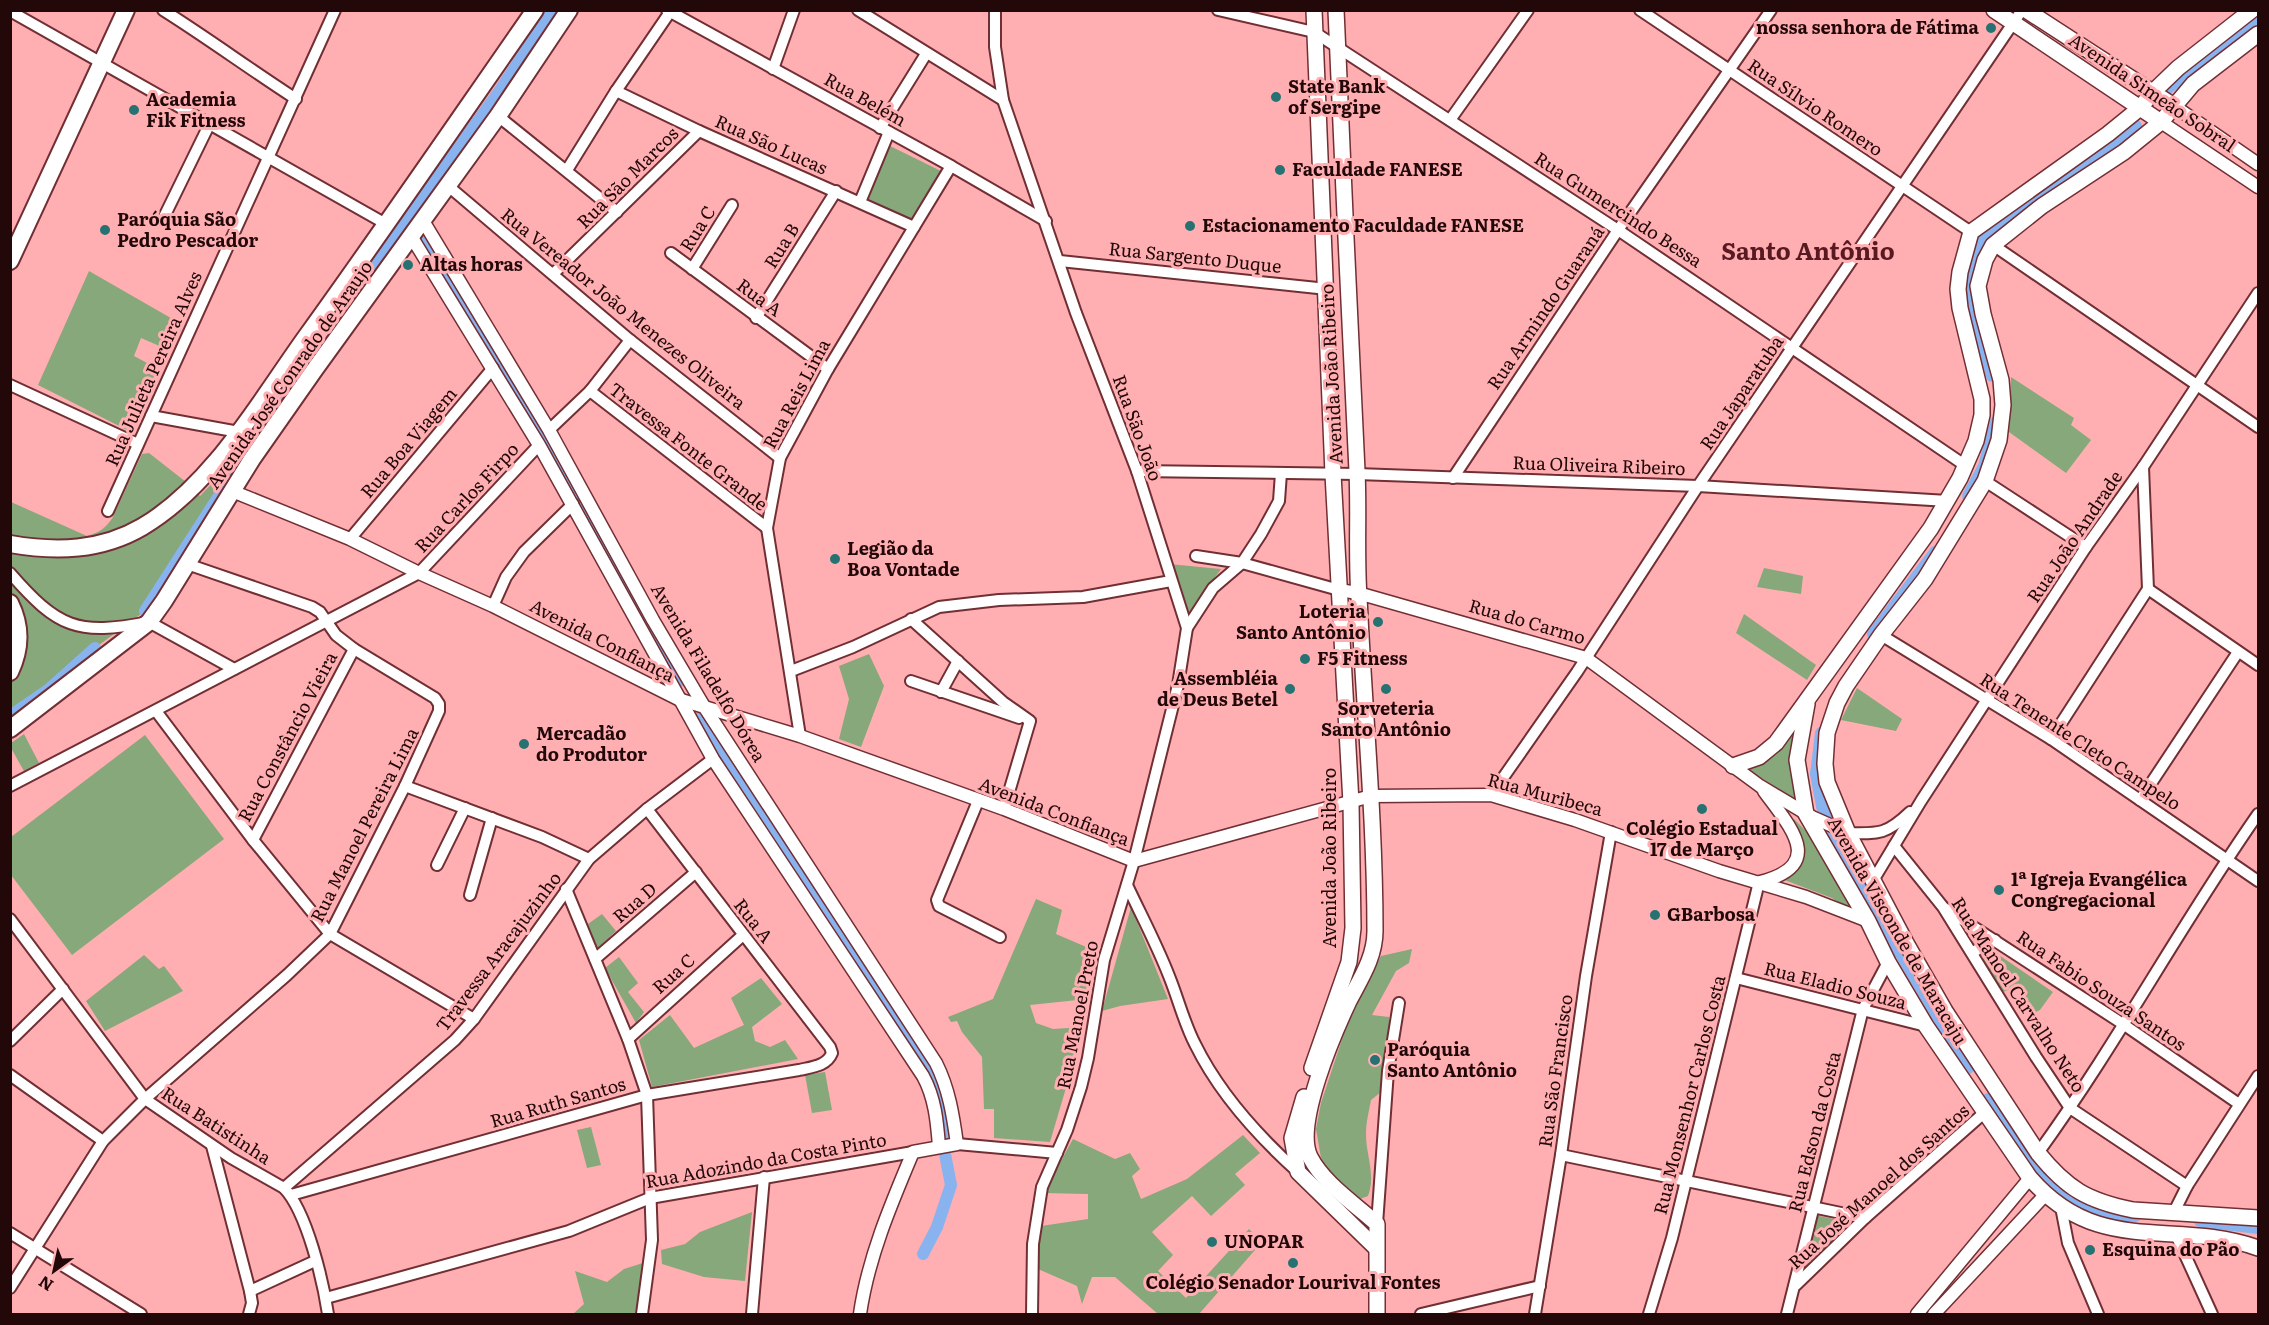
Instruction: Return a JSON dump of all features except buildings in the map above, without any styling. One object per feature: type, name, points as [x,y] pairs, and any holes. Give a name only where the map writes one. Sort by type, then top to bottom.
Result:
[{"type":"main road","points":[[10,261],[126,10]]},
{"type":"main road","name":"Avenida José Conrado de Araujo","points":[[10,544],[66,549],[108,542],[143,526],[178,502],[239,432],[507,55],[535,10]]},
{"type":"main road","name":"Avenida José Conrado de Araujo","points":[[10,729],[149,622],[188,564],[232,491],[315,369],[498,116],[537,53],[569,10]]},
{"type":"main road","name":"Avenida João Ribeiro","points":[[1298,1172],[1292,1143],[1294,1126],[1322,1036],[1346,974],[1352,946],[1351,803],[1333,474],[1314,10]]},
{"type":"main road","name":"Avenida João Ribeiro","points":[[1336,10],[1348,320],[1357,474],[1358,593],[1371,796],[1375,934],[1373,952],[1327,1053],[1309,1112],[1306,1140],[1311,1157],[1328,1180],[1377,1224]]},
{"type":"main road","name":"Avenida Simeão Sobral","points":[[1994,10],[2160,122]]},
{"type":"main road","name":"Avenida Simeão Sobral","points":[[2024,10],[2174,106]]},
{"type":"main road","points":[[1971,232],[2101,139],[2140,108],[2178,68],[2252,10]]},
{"type":"main road","name":"Avenida Visconde de Maracaju","points":[[2259,34],[2205,74],[2160,122],[2124,152],[2042,206],[1993,245],[1984,260],[1978,286],[1983,315],[2001,380],[2003,405],[1999,440],[1985,481],[1925,579],[1881,635],[1846,686],[1837,703],[1827,733],[1825,764],[1827,782],[1843,831],[1874,879],[1923,975],[1990,1081],[2038,1153],[2054,1172],[2075,1189],[2099,1202],[2133,1210],[2259,1218]]},
{"type":"main road","points":[[507,55],[537,53]]},
{"type":"main road","name":"Avenida Visconde de Maracaju","points":[[1971,232],[1960,272],[1958,289],[1960,308],[1982,399],[1982,415],[1976,441],[1948,501],[1912,557],[1809,696],[1797,760],[1809,815],[1888,962],[1926,1026],[1984,1113],[2044,1195],[2083,1219],[2112,1228],[2215,1237],[2259,1248]]},
{"type":"main road","points":[[315,369],[331,303]]},
{"type":"main road","points":[[10,603],[18,632],[17,654],[10,672]]},
{"type":"main road","points":[[1732,766],[1759,757],[1772,748],[1809,696]]},
{"type":"main road","points":[[1970,1091],[1990,1081]]},
{"type":"main road","points":[[1298,1172],[1376,1248]]},
{"type":"main road","points":[[1377,1224],[1377,1314]]},
{"type":"street","points":[[163,10],[213,41],[230,56],[296,99]]},
{"type":"street","name":"Rua Julieta Pereira Alves","points":[[108,512],[335,10]]},
{"type":"street","points":[[773,69],[794,10]]},
{"type":"street","points":[[858,10],[1003,100]]},
{"type":"street","name":"Rua São João","points":[[995,10],[995,47],[1003,100],[1076,313],[1137,471],[1187,628],[1178,685],[1134,861]]},
{"type":"street","name":"Rua Gumercindo Bessa","points":[[1218,10],[1314,32],[1338,46],[1793,347],[1966,466]]},
{"type":"street","points":[[1450,120],[1528,10]]},
{"type":"street","name":"Rua Sílvio Romero","points":[[1640,10],[1971,232]]},
{"type":"street","name":"Rua Armindo Guaraná","points":[[1454,478],[1618,230],[1771,10]]},
{"type":"street","name":"Rua Japaratuba","points":[[1491,795],[1586,658],[1698,486],[2024,10]]},
{"type":"street","points":[[10,11],[386,224]]},
{"type":"street","points":[[567,170],[668,11]]},
{"type":"street","name":"Rua Belém","points":[[668,11],[1046,220]]},
{"type":"street","points":[[860,202],[885,130],[926,54]]},
{"type":"street","name":"Rua São Lucas","points":[[616,91],[699,131],[914,227]]},
{"type":"street","name":"Avenida Simeão Sobral","points":[[2174,106],[2259,164]]},
{"type":"street","points":[[498,116],[617,212]]},
{"type":"street","name":"Avenida Simeão Sobral","points":[[2160,122],[2259,187]]},
{"type":"street","points":[[164,217],[210,123]]},
{"type":"street","name":"Rua São Marcos","points":[[554,274],[699,131]]},
{"type":"street","name":"Rua Reis Lima","points":[[800,736],[767,528],[780,458],[828,369],[951,166]]},
{"type":"street","name":"Rua Vereador João Menezes Oliveira","points":[[447,185],[630,340],[780,458]]},
{"type":"street","name":"Rua B","points":[[756,318],[836,191]]},
{"type":"street","name":"Rua C","points":[[692,270],[732,205]]},
{"type":"street","name":"Avenida Filadelfo Dórea","points":[[416,228],[493,369],[573,504],[713,759],[923,1076],[936,1113],[940,1146]]},
{"type":"street","name":"Avenida Filadelfo Dórea","points":[[416,228],[549,430],[653,620],[704,707],[936,1062],[950,1096],[956,1144]]},
{"type":"street","points":[[1993,245],[2259,427]]},
{"type":"street","name":"Rua A","points":[[671,253],[828,369]]},
{"type":"street","name":"Rua Sargento Duque","points":[[1060,261],[1327,289]]},
{"type":"street","name":"Rua João Andrade","points":[[1874,879],[1921,801],[2086,547],[2143,467],[2259,293]]},
{"type":"street","points":[[549,430],[590,391],[630,340]]},
{"type":"street","name":"Rua Boa Viagem","points":[[350,540],[493,369]]},
{"type":"street","points":[[10,385],[138,444]]},
{"type":"street","name":"Travessa Fonte Grande","points":[[590,391],[767,528]]},
{"type":"street","points":[[151,416],[239,432]]},
{"type":"street","name":"Rua Carlos Firpo","points":[[10,786],[419,573],[539,445]]},
{"type":"street","points":[[2050,739],[2148,589],[2143,467]]},
{"type":"street","points":[[1137,471],[1333,474]]},
{"type":"street","points":[[1187,628],[1213,588],[1242,563],[1277,506],[1281,473]]},
{"type":"street","name":"Rua Oliveira Ribeiro","points":[[1333,474],[1698,486],[1948,501]]},
{"type":"street","points":[[1985,481],[2086,547]]},
{"type":"street","name":"Avenida Confiança","points":[[232,491],[350,540],[493,606],[680,700],[800,736],[1004,809],[1134,861]]},
{"type":"street","points":[[493,606],[506,577],[524,552],[573,504]]},
{"type":"street","name":"Rua do Carmo","points":[[1196,556],[1242,563],[1339,590],[1358,593],[1586,658],[1760,786],[1809,815],[1843,831]]},
{"type":"street","points":[[188,564],[312,607],[320,612],[336,635],[354,650]]},
{"type":"street","points":[[10,573],[47,612],[67,623],[90,629],[149,622],[234,669]]},
{"type":"street","points":[[791,671],[939,607],[999,600],[1066,599],[1171,580]]},
{"type":"street","points":[[2148,589],[2259,665]]},
{"type":"street","points":[[910,619],[1003,702],[1030,721]]},
{"type":"street","name":"Rua Tenente Cleto Campelo","points":[[1881,635],[2050,739],[2259,881]]},
{"type":"street","name":"Rua Manoel Pereira Lima","points":[[10,1288],[103,1142],[145,1099],[287,975],[330,933],[405,786],[439,711],[438,701],[354,650]]},
{"type":"street","name":"Rua Constâncio Vieira","points":[[252,840],[354,650]]},
{"type":"street","points":[[2140,800],[2238,651]]},
{"type":"street","points":[[941,692],[958,662]]},
{"type":"street","points":[[911,681],[1030,721]]},
{"type":"street","points":[[156,711],[252,840],[330,933],[474,1019]]},
{"type":"street","points":[[1004,809],[1030,721]]},
{"type":"street","name":"Travessa Aracajuzinho","points":[[288,1191],[443,1052],[474,1019],[589,859],[647,809],[713,759]]},
{"type":"street","points":[[405,786],[542,837],[589,859]]},
{"type":"street","points":[[1759,882],[1785,873],[1795,862],[1799,851],[1797,840],[1760,786]]},
{"type":"street","name":"Rua Muribeca","points":[[1134,861],[1371,796],[1491,795],[1611,832],[1719,871],[1824,903],[1868,921]]},
{"type":"street","points":[[978,801],[937,900],[939,906],[1000,937]]},
{"type":"street","name":"Rua João Andrade","points":[[1843,831],[1872,834],[1885,832],[1921,801]]},
{"type":"street","points":[[437,865],[465,808]]},
{"type":"street","name":"Rua A","points":[[647,809],[830,1047],[832,1053]]},
{"type":"street","points":[[2038,1153],[2070,1108],[2226,860],[2259,814]]},
{"type":"street","points":[[471,895],[492,818]]},
{"type":"street","name":"Rua São Francisco","points":[[1535,1314],[1561,1155],[1586,976],[1611,832]]},
{"type":"street","name":"Rua Manoel Carvalho Neto","points":[[1894,846],[1943,907],[2070,1108],[2187,1186]]},
{"type":"street","name":"Rua Manoel Preto","points":[[1032,1314],[1032,1255],[1037,1208],[1042,1187],[1079,1094],[1088,1058],[1104,960],[1134,861]]},
{"type":"street","name":"Rua D","points":[[595,959],[696,872]]},
{"type":"street","name":"Rua Monsenhor Carlos Costa","points":[[1649,1314],[1672,1238],[1759,882]]},
{"type":"street","points":[[1126,885],[1156,944],[1195,1043],[1205,1062],[1238,1108],[1267,1142],[1298,1172]]},
{"type":"street","points":[[566,889],[628,1039],[647,1095],[652,1240],[642,1314]]},
{"type":"street","name":"Rua Fabio Souza Santos","points":[[1943,907],[2123,1024],[2239,1104]]},
{"type":"street","name":"Rua Batistinha","points":[[12,924],[145,1099],[212,1146],[288,1191]]},
{"type":"street","name":"Rua C","points":[[628,1039],[743,934]]},
{"type":"street","name":"Rua Manoel Carvalho Neto","points":[[1973,952],[1995,940]]},
{"type":"street","name":"Rua Edson da Costa","points":[[1787,1314],[1863,1009],[1888,962]]},
{"type":"street","name":"Rua Eladio Souza","points":[[1736,978],[1926,1026]]},
{"type":"street","points":[[10,1041],[63,989]]},
{"type":"street","points":[[1377,1224],[1388,1071],[1399,1003]]},
{"type":"street","name":"Rua Ruth Santos","points":[[288,1191],[647,1095],[799,1070],[826,1062],[832,1053]]},
{"type":"street","points":[[10,1075],[103,1142]]},
{"type":"street","points":[[2174,1212],[2187,1186],[2259,1076]]},
{"type":"street","name":"Rua José Manoel dos Santos","points":[[1796,1285],[1865,1218],[1984,1113]]},
{"type":"street","points":[[956,1144],[1057,1153]]},
{"type":"street","name":"Rua Adozindo da Costa Pinto","points":[[326,1298],[569,1231],[650,1198],[956,1144]]},
{"type":"street","points":[[212,1146],[250,1291],[252,1303],[249,1314]]},
{"type":"street","points":[[860,1314],[875,1249],[913,1152]]},
{"type":"street","points":[[1561,1155],[1686,1179],[1865,1218]]},
{"type":"street","points":[[752,1314],[764,1177]]},
{"type":"street","points":[[1917,1314],[2030,1178]]},
{"type":"street","points":[[288,1191],[308,1236],[326,1298],[328,1314]]},
{"type":"street","points":[[1940,1312],[2044,1195]]},
{"type":"street","points":[[2061,1207],[2068,1243],[2098,1314]]},
{"type":"street","points":[[10,1233],[141,1314]]},
{"type":"street","points":[[2176,1235],[2212,1314]]},
{"type":"street","points":[[250,1291],[315,1261]]},
{"type":"street","points":[[1421,1314],[1540,1286]]},
{"type":"green space","points":[[886,144],[943,172],[914,226],[859,198]]},
{"type":"green space","points":[[89,271],[183,325],[171,351],[141,338],[134,356],[162,371],[131,432],[38,385]]},
{"type":"green space","points":[[2011,377],[2074,418],[2071,425],[2091,440],[2066,473],[2009,432]]},
{"type":"green space","points":[[149,453],[200,496],[217,478],[224,481],[145,611],[95,648],[48,690],[11,716],[11,502],[87,536],[102,529],[113,517],[142,454]]},
{"type":"green space","points":[[1169,564],[1221,569],[1188,614]]},
{"type":"green space","points":[[1764,568],[1803,576],[1801,594],[1757,587]]},
{"type":"green space","points":[[1744,614],[1816,665],[1807,680],[1736,633]]},
{"type":"green space","points":[[869,654],[884,686],[861,747],[839,739],[849,699],[839,666]]},
{"type":"green space","points":[[1857,688],[1902,719],[1896,731],[1841,720]]},
{"type":"green space","points":[[1793,731],[1792,753],[1799,803],[1745,767],[1762,762],[1774,755]]},
{"type":"green space","points":[[24,734],[39,763],[24,771],[11,748],[11,743]]},
{"type":"green space","points":[[145,735],[224,839],[72,955],[11,875],[11,837]]},
{"type":"green space","points":[[1794,819],[1810,835],[1855,914],[1832,898],[1782,879],[1792,872],[1792,823]]},
{"type":"green space","points":[[1036,899],[1062,910],[1056,934],[1098,952],[1087,999],[1030,1005],[1036,1023],[1053,1029],[1084,1027],[1050,1142],[994,1138],[994,1109],[984,1109],[982,1057],[962,1032],[957,1021],[951,1022],[948,1017],[993,999]]},
{"type":"green space","points":[[1131,907],[1168,999],[1102,1011]]},
{"type":"green space","points":[[602,914],[616,931],[597,949],[588,924]]},
{"type":"green space","points":[[1412,949],[1409,963],[1396,971],[1372,1015],[1389,1017],[1390,1040],[1381,1092],[1371,1100],[1367,1121],[1366,1142],[1371,1173],[1370,1188],[1368,1196],[1360,1199],[1350,1195],[1333,1177],[1321,1158],[1316,1129],[1321,1103],[1358,996],[1381,956]]},
{"type":"green space","points":[[1993,951],[2053,992],[2040,1010],[2030,1015],[2021,985],[2003,992],[1983,962],[1983,958]]},
{"type":"green space","points":[[144,955],[159,969],[164,966],[183,991],[105,1031],[86,1001]]},
{"type":"green space","points":[[619,957],[638,983],[628,992],[644,1012],[636,1023],[605,968]]},
{"type":"green space","points":[[761,978],[782,1004],[752,1027],[755,1041],[770,1047],[785,1040],[798,1059],[652,1087],[639,1040],[670,1015],[694,1048],[744,1025],[731,998]]},
{"type":"green space","points":[[825,1072],[832,1110],[812,1113],[805,1075]]},
{"type":"green space","points":[[591,1127],[601,1165],[587,1168],[577,1130]]},
{"type":"green space","points":[[1243,1135],[1260,1153],[1235,1174],[1245,1185],[1211,1216],[1192,1196],[1152,1232],[1173,1255],[1158,1271],[1186,1298],[1249,1229],[1262,1242],[1199,1314],[1158,1314],[1115,1277],[1092,1277],[1082,1304],[1077,1286],[1038,1269],[1041,1226],[1088,1219],[1088,1194],[1043,1193],[1073,1139],[1115,1159],[1130,1153],[1140,1169],[1132,1176],[1141,1199],[1187,1179]]},
{"type":"green space","points":[[752,1212],[745,1281],[704,1277],[662,1264],[661,1250],[685,1244],[700,1232]]},
{"type":"green space","points":[[1814,1215],[1854,1223],[1807,1264]]},
{"type":"green space","points":[[643,1263],[637,1314],[573,1314],[584,1304],[575,1271],[607,1282],[624,1269]]},
{"type":"waterway","points":[[350,299],[498,93],[553,10]]},
{"type":"waterway","points":[[2163,92],[2258,19]]},
{"type":"waterway","points":[[1992,376],[1971,301],[1968,265],[1982,236],[2136,126]]},
{"type":"waterway","points":[[408,218],[580,506],[678,682]]},
{"type":"waterway","points":[[145,611],[301,368]]},
{"type":"waterway","points":[[1968,496],[1984,466],[1996,422]]},
{"type":"waterway","points":[[1873,634],[1935,552]]},
{"type":"waterway","points":[[10,716],[48,690],[95,648]]},
{"type":"waterway","points":[[697,719],[935,1076],[944,1122],[945,1154],[951,1185],[937,1227],[923,1254]]},
{"type":"waterway","points":[[1821,733],[1816,774],[1823,811],[1876,912],[1968,1068]]},
{"type":"waterway","points":[[1988,1099],[2047,1186],[2077,1204],[2100,1213],[2135,1216]]},
{"type":"waterway","points":[[2200,1221],[2258,1228]]},
{"type":"place","name":"nossa senhora de Fátima","points":[[1991,28]]},
{"type":"place","name":"State Bank of Sergipe","points":[[1276,97]]},
{"type":"place","name":"Academia Fik Fitness","points":[[134,110]]},
{"type":"place","name":"Faculdade FANESE","points":[[1280,170]]},
{"type":"place","name":"Estacionamento Faculdade FANESE","points":[[1190,226]]},
{"type":"place","name":"Paróquia São Pedro Pescador","points":[[105,230]]},
{"type":"place","name":"Altas horas","points":[[408,265]]},
{"type":"place","name":"Legião da Boa Vontade","points":[[835,559]]},
{"type":"place","name":"Loteria Santo Antônio","points":[[1378,622]]},
{"type":"place","name":"F5 Fitness","points":[[1305,659]]},
{"type":"place","name":"Assembléia de Deus Betel","points":[[1290,689]]},
{"type":"place","name":"Sorveteria Santo Antônio","points":[[1386,689]]},
{"type":"place","name":"Mercadão do Produtor","points":[[524,744]]},
{"type":"place","name":"Colégio Estadual 17 de Março","points":[[1702,809]]},
{"type":"place","name":"1ª Igreja Evangélica Congregacional","points":[[1999,890]]},
{"type":"place","name":"GBarbosa","points":[[1655,915]]},
{"type":"place","name":"Paróquia Santo Antônio","points":[[1375,1060]]},
{"type":"place","name":"UNOPAR","points":[[1212,1242]]},
{"type":"place","name":"Esquina do Pão","points":[[2090,1250]]},
{"type":"place","name":"Colégio Senador Lourival Fontes","points":[[1293,1263]]},
{"type":"district","name":"Santo Antônio","points":[[1808,252]]}]
